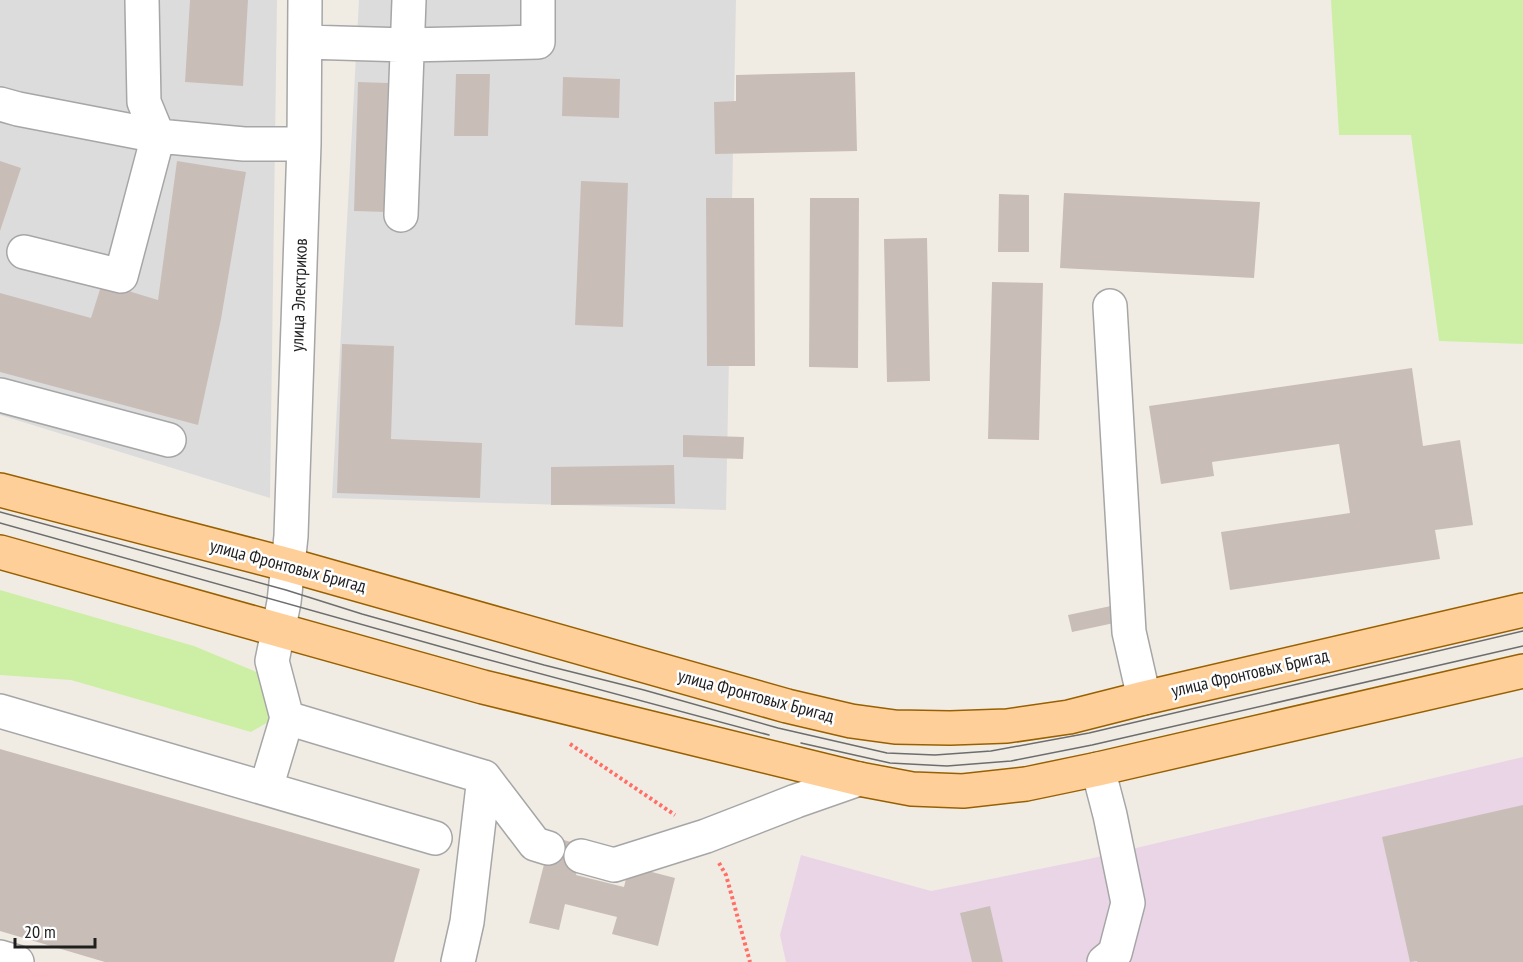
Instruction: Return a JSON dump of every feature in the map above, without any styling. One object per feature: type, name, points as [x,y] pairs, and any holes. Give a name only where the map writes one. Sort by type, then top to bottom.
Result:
[{"type":"main road","name":"улица Фронтовых Бригад","points":[[0,490],[287,578],[787,706],[851,721],[895,727],[1007,726],[1069,717],[1523,610]]},
{"type":"main road","points":[[0,552],[483,687],[859,779],[912,789],[963,791],[1026,784],[1523,671]]},
{"type":"lane","points":[[24,252],[121,276],[158,136],[144,102],[142,0]]},
{"type":"lane","name":"улица Электриков","points":[[287,718],[272,661],[287,578],[292,524],[304,144],[305,0]]},
{"type":"lane","points":[[402,215],[409,0]]},
{"type":"lane","points":[[304,42],[407,45],[537,42],[538,0]]},
{"type":"lane","points":[[6,110],[158,136],[244,144],[304,144]]},
{"type":"lane","points":[[1110,306],[1129,632],[1144,698]]},
{"type":"lane","points":[[0,395],[169,440]]},
{"type":"lane","points":[[0,711],[435,838]]},
{"type":"lane","points":[[266,788],[287,718],[484,777],[535,844],[548,848]]},
{"type":"lane","points":[[1098,769],[1128,903],[1115,953],[1104,962]]},
{"type":"lane","points":[[458,962],[467,922],[484,777]]},
{"type":"lane","points":[[581,856],[614,865],[706,836],[859,779]]},
{"type":"lane","points":[[0,957],[17,962]]},
{"type":"path","points":[[570,744],[706,836],[726,876],[750,962]]},
{"type":"shaded area","points":[[0,0],[277,0],[270,498],[0,415]]},
{"type":"shaded area","points":[[359,0],[736,0],[726,510],[332,498]]},
{"type":"shaded area","points":[[1523,757],[1523,962],[786,962],[780,935],[801,855],[931,891],[1089,859]]},
{"type":"green space","points":[[1331,0],[1523,0],[1523,344],[1439,341],[1411,135],[1339,135]]},
{"type":"green space","points":[[0,590],[194,646],[266,676],[271,696],[270,721],[251,732],[71,680],[0,675]]},
{"type":"building","points":[[190,0],[248,0],[243,86],[185,82]]},
{"type":"building","points":[[855,72],[857,151],[715,154],[714,102],[736,101],[736,75]]},
{"type":"building","points":[[456,74],[490,74],[488,136],[454,136]]},
{"type":"building","points":[[563,77],[620,79],[619,118],[562,116]]},
{"type":"building","points":[[358,82],[388,83],[385,212],[354,211]]},
{"type":"building","points":[[0,161],[21,168],[0,231]]},
{"type":"building","points":[[177,161],[246,172],[221,319],[198,425],[0,372],[0,293],[91,318],[102,283],[158,300]]},
{"type":"building","points":[[581,181],[628,183],[623,327],[575,325]]},
{"type":"building","points":[[1064,193],[1260,202],[1254,278],[1060,268]]},
{"type":"building","points":[[999,194],[1029,195],[1029,252],[998,252]]},
{"type":"building","points":[[706,198],[754,198],[755,366],[707,366]]},
{"type":"building","points":[[810,198],[859,198],[858,368],[809,367]]},
{"type":"building","points":[[927,238],[930,381],[887,382],[884,239]]},
{"type":"building","points":[[992,282],[1043,283],[1039,440],[988,439]]},
{"type":"building","points":[[342,344],[394,346],[391,439],[482,443],[480,498],[337,493]]},
{"type":"building","points":[[1412,368],[1423,446],[1460,440],[1473,525],[1435,530],[1440,559],[1230,590],[1221,532],[1350,513],[1339,444],[1212,462],[1214,476],[1161,484],[1149,406]]},
{"type":"building","points":[[683,435],[744,437],[743,459],[683,457]]},
{"type":"building","points":[[674,465],[675,504],[551,505],[551,467]]},
{"type":"building","points":[[1111,606],[1114,623],[1072,632],[1068,615]]},
{"type":"building","points":[[0,749],[420,869],[394,962],[105,962],[0,931]]},
{"type":"building","points":[[1523,805],[1523,962],[1410,962],[1382,837]]},
{"type":"building","points":[[551,837],[584,845],[576,875],[624,887],[629,866],[675,878],[658,946],[612,934],[617,917],[565,904],[559,930],[529,923]]},
{"type":"building","points":[[990,906],[1003,962],[972,962],[960,913]]},
{"type":"tram line","points":[[0,512],[286,590],[362,614],[544,665],[644,690],[778,728],[887,753],[935,755],[991,751],[1089,733],[1523,631]]},
{"type":"tram line","points":[[0,523],[467,654],[769,735]]},
{"type":"tram line","points":[[801,743],[890,763],[947,766],[1011,761],[1092,745],[1523,646]]}]
